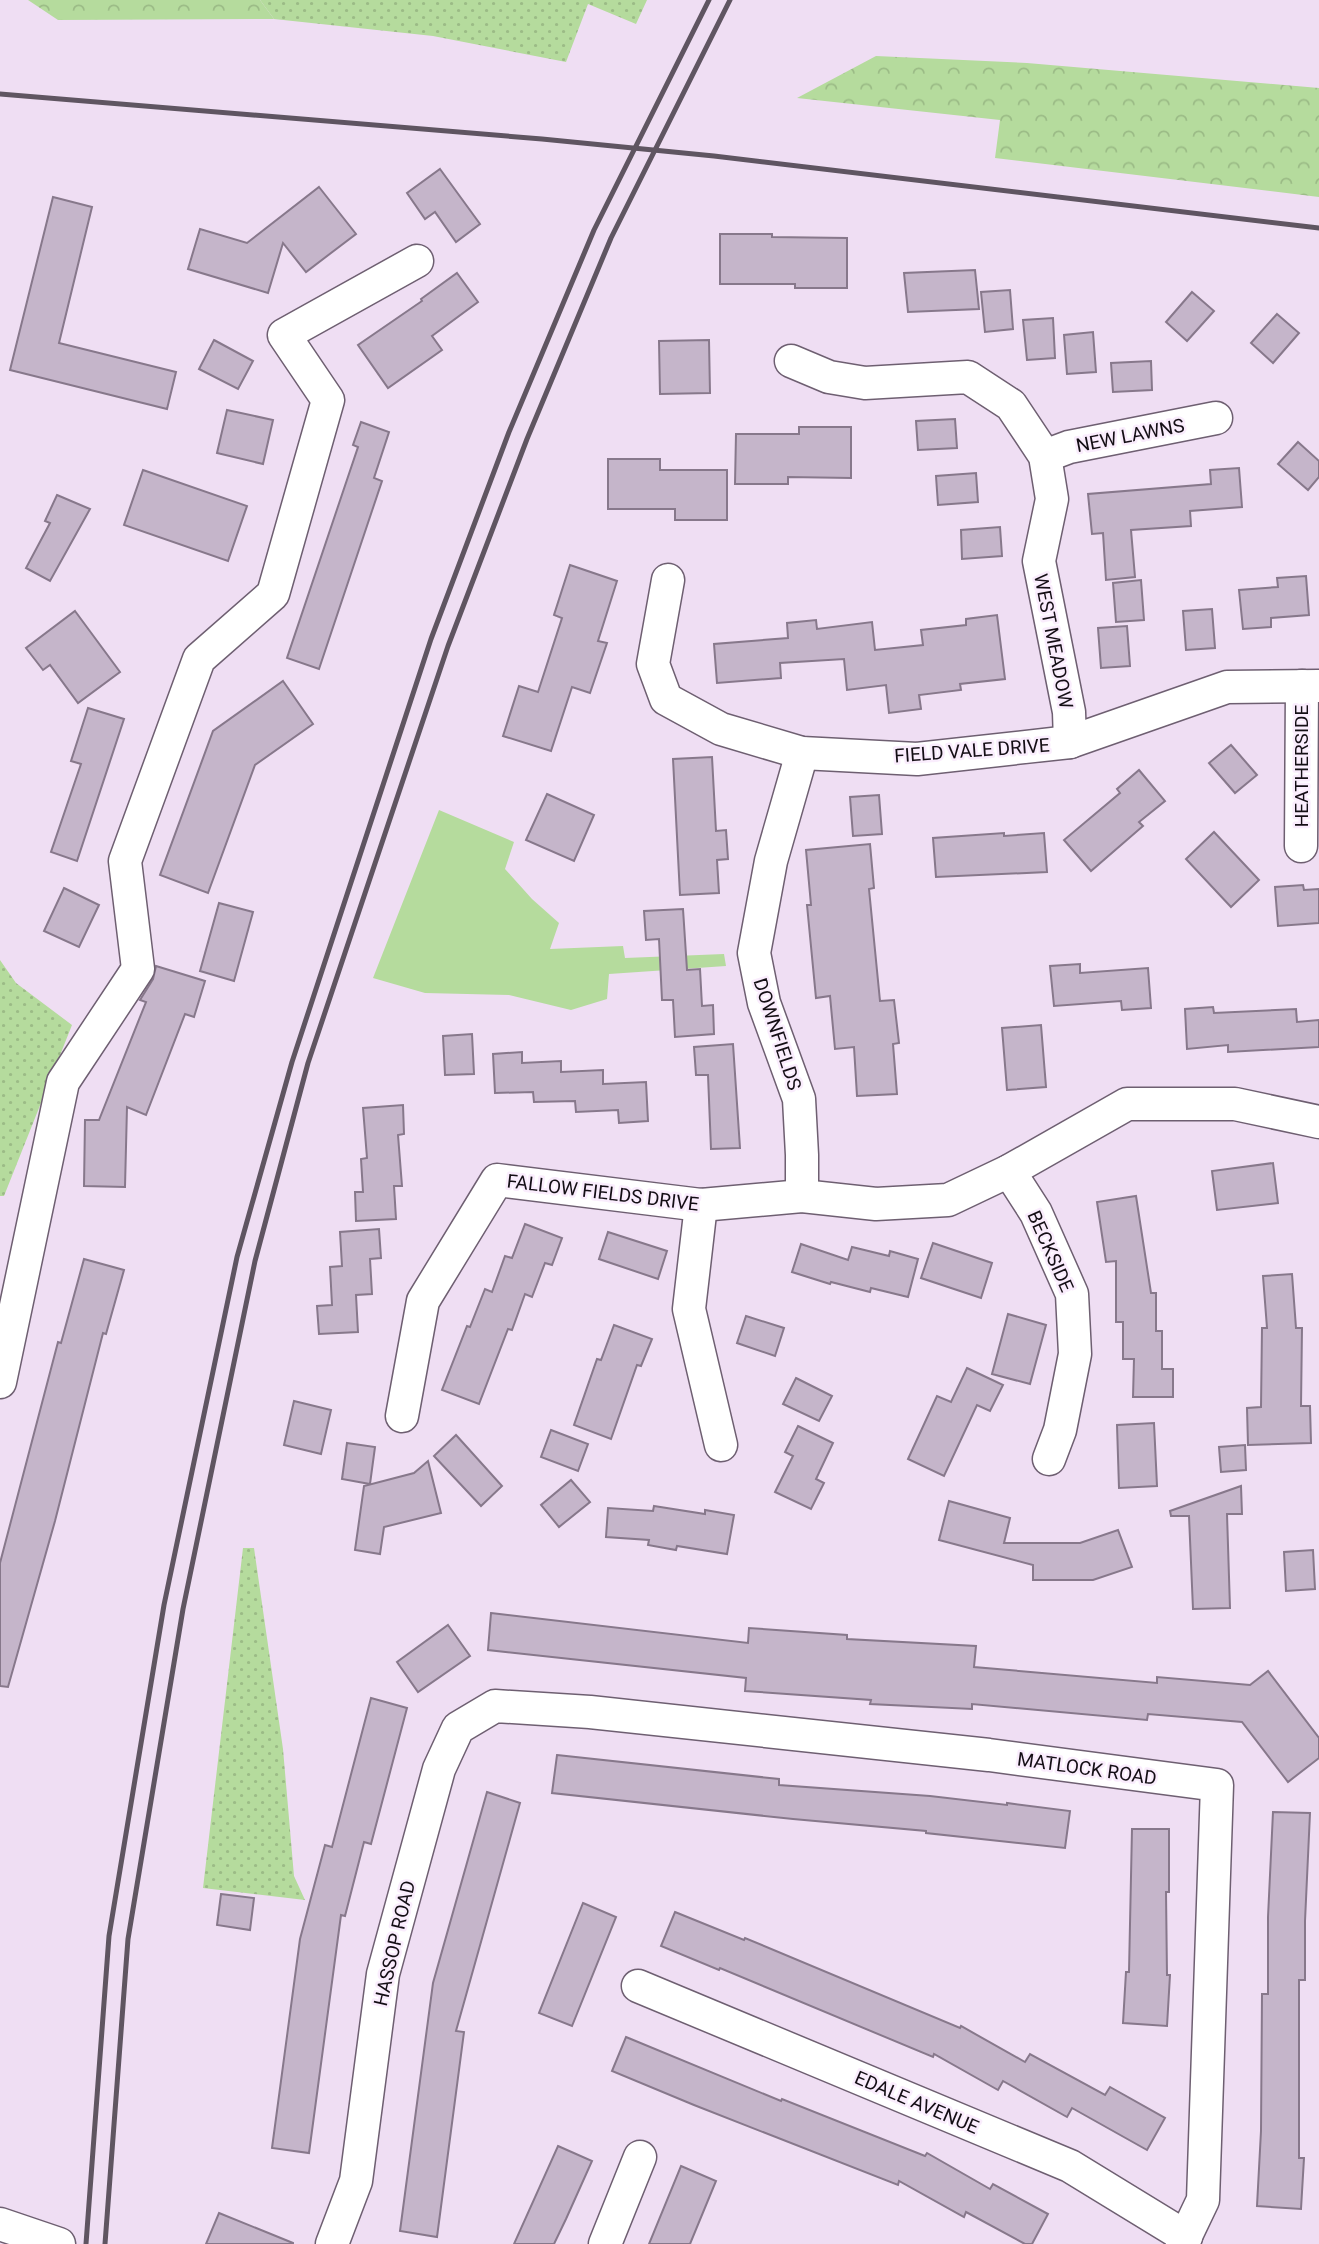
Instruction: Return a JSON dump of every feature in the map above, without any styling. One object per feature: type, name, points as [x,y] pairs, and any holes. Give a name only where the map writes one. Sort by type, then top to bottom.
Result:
[{"type":"street","points":[[2,1369],[63,1082],[138,969],[125,861],[199,659],[273,594],[328,400],[284,335],[417,261]]},
{"type":"street","name":"WEST MEADOW","points":[[791,361],[829,377],[865,383],[968,377],[1011,405],[1045,456],[1052,499],[1039,561],[1069,712],[1070,743]]},
{"type":"street","name":"NEW LAWNS","points":[[1045,456],[1069,447],[1216,418]]},
{"type":"street","name":"FIELD VALE DRIVE","points":[[668,580],[653,664],[666,699],[721,729],[802,753],[917,759],[1070,743],[1227,687],[1310,686]]},
{"type":"street","name":"HEATHERSIDE","points":[[1301,846],[1310,686]]},
{"type":"street","name":"DOWNFIELDS","points":[[802,753],[771,861],[754,953],[764,1003],[799,1099],[802,1196]]},
{"type":"street","name":"FALLOW FIELDS DRIVE","points":[[401,1416],[423,1301],[497,1180],[701,1205],[802,1196],[876,1204],[948,1200],[1009,1171],[1127,1104],[1235,1104],[1319,1122]]},
{"type":"street","name":"BECKSIDE","points":[[1009,1171],[1036,1213],[1072,1294],[1075,1354],[1060,1430],[1049,1459]]},
{"type":"street","points":[[701,1205],[689,1309],[721,1446]]},
{"type":"street","name":"MATLOCK ROAD","points":[[495,1706],[590,1712],[975,1753],[1217,1785],[1203,2200],[1184,2241]]},
{"type":"street","name":"HASSOP ROAD","points":[[332,2244],[356,2181],[383,1974],[439,1769],[458,1728],[495,1706]]},
{"type":"street","name":"EDALE AVENUE","points":[[638,1986],[1070,2166],[1184,2241]]},
{"type":"street","points":[[605,2244],[640,2157]]},
{"type":"street","points":[[3,2225],[59,2244]]},
{"type":"green space","points":[[28,0],[260,0],[274,19],[58,20]]},
{"type":"green space","points":[[260,0],[647,0],[636,24],[588,4],[566,62],[433,36],[274,19]]},
{"type":"green space","points":[[876,56],[1027,63],[1319,88],[1319,197],[995,158],[1000,120],[797,98]]},
{"type":"green space","points":[[439,810],[514,842],[505,869],[532,899],[559,923],[550,949],[623,946],[625,958],[724,954],[726,966],[609,974],[607,999],[571,1010],[509,995],[425,993],[373,978]]},
{"type":"green space","points":[[0,960],[16,983],[72,1025],[4,1196],[0,1196]]},
{"type":"green space","points":[[243,1548],[254,1548],[283,1749],[294,1876],[305,1900],[203,1888]]},
{"type":"building","points":[[440,169],[480,224],[456,242],[435,212],[425,219],[407,193]]},
{"type":"building","points":[[319,187],[356,234],[306,272],[283,243],[268,293],[188,269],[200,229],[247,243]]},
{"type":"building","points":[[53,197],[92,207],[59,343],[176,372],[167,409],[10,370]]},
{"type":"building","points":[[720,234],[847,238],[847,288],[795,288],[795,284],[720,284]]},
{"type":"building","points":[[975,270],[979,309],[908,312],[904,273]]},
{"type":"building","points":[[457,273],[478,302],[432,336],[442,350],[388,388],[358,345]]},
{"type":"building","points":[[1010,290],[1013,329],[985,332],[981,292]]},
{"type":"building","points":[[1192,292],[1214,311],[1187,341],[1166,322]]},
{"type":"building","points":[[1277,314],[1299,333],[1273,363],[1251,343]]},
{"type":"building","points":[[1053,318],[1055,358],[1027,360],[1023,320]]},
{"type":"building","points":[[1093,332],[1096,372],[1067,374],[1064,335]]},
{"type":"building","points":[[214,340],[253,361],[238,389],[199,369]]},
{"type":"building","points":[[709,340],[710,393],[660,394],[659,341]]},
{"type":"building","points":[[1151,361],[1152,390],[1113,392],[1111,363]]},
{"type":"building","points":[[227,410],[273,420],[263,464],[217,453]]},
{"type":"building","points":[[955,419],[957,448],[918,450],[916,421]]},
{"type":"building","points":[[361,422],[389,432],[374,478],[382,481],[319,669],[287,658],[358,447],[353,445]]},
{"type":"building","points":[[799,427],[851,427],[851,478],[788,477],[788,484],[735,484],[736,434],[799,434]]},
{"type":"building","points":[[1298,442],[1319,461],[1319,477],[1308,490],[1278,464]]},
{"type":"building","points":[[608,459],[660,459],[660,470],[727,470],[727,520],[675,520],[675,509],[608,509]]},
{"type":"building","points":[[1239,468],[1242,507],[1190,511],[1191,526],[1131,530],[1135,577],[1106,580],[1103,533],[1092,534],[1088,494],[1211,484],[1210,470]]},
{"type":"building","points":[[143,470],[247,506],[228,561],[124,525]]},
{"type":"building","points":[[976,473],[978,502],[938,505],[936,476]]},
{"type":"building","points":[[57,495],[90,509],[50,581],[26,568],[50,523],[45,521]]},
{"type":"building","points":[[1000,527],[1002,556],[962,559],[961,530]]},
{"type":"building","points":[[570,565],[617,581],[598,641],[607,643],[590,693],[572,687],[551,751],[503,736],[519,686],[538,692],[562,618],[554,615]]},
{"type":"building","points":[[1306,576],[1309,615],[1271,618],[1271,627],[1243,629],[1239,590],[1278,587],[1277,578]]},
{"type":"building","points":[[1141,580],[1144,620],[1116,622],[1113,583]]},
{"type":"building","points":[[1212,609],[1215,648],[1186,650],[1183,611]]},
{"type":"building","points":[[75,611],[120,672],[78,703],[50,665],[43,670],[26,648]]},
{"type":"building","points":[[997,615],[1005,679],[960,684],[961,690],[919,695],[921,709],[889,713],[886,685],[847,690],[844,659],[780,663],[781,678],[717,683],[714,644],[788,638],[787,623],[816,620],[817,629],[872,622],[875,650],[923,645],[921,630],[966,625],[966,619]]},
{"type":"building","points":[[1127,626],[1130,666],[1101,668],[1098,628]]},
{"type":"building","points":[[283,681],[313,724],[255,765],[208,893],[160,875],[213,731]]},
{"type":"building","points":[[88,708],[124,719],[77,861],[51,852],[81,764],[71,761]]},
{"type":"building","points":[[1231,745],[1257,775],[1235,793],[1209,763]]},
{"type":"building","points":[[712,757],[716,831],[726,830],[728,859],[717,860],[719,893],[680,895],[673,759]]},
{"type":"building","points":[[1139,770],[1165,801],[1139,822],[1143,826],[1091,871],[1064,840],[1120,793],[1117,789]]},
{"type":"building","points":[[547,794],[594,815],[574,861],[526,840]]},
{"type":"building","points":[[879,795],[882,834],[853,836],[850,797]]},
{"type":"building","points":[[1214,832],[1259,880],[1231,907],[1186,859]]},
{"type":"building","points":[[1004,833],[1004,836],[1044,833],[1047,872],[936,877],[933,838]]},
{"type":"building","points":[[870,844],[874,888],[869,889],[880,1001],[894,1000],[899,1043],[893,1044],[897,1094],[857,1096],[854,1047],[835,1049],[830,996],[816,998],[807,905],[811,905],[806,850]]},
{"type":"building","points":[[1303,885],[1304,890],[1319,889],[1319,923],[1278,926],[1275,887]]},
{"type":"building","points":[[64,888],[99,905],[79,947],[44,931]]},
{"type":"building","points":[[219,903],[253,912],[234,981],[200,971]]},
{"type":"building","points":[[683,909],[687,970],[700,969],[702,1006],[713,1005],[714,1034],[675,1037],[673,1000],[662,1000],[659,939],[646,940],[644,911]]},
{"type":"building","points":[[1080,964],[1080,973],[1148,968],[1151,1008],[1122,1010],[1121,1001],[1054,1006],[1050,966]]},
{"type":"building","points":[[156,966],[205,981],[194,1017],[185,1014],[146,1115],[127,1107],[125,1187],[84,1186],[85,1120],[99,1120],[146,1002],[140,1000],[153,979]]},
{"type":"building","points":[[1213,1007],[1214,1013],[1296,1009],[1297,1022],[1319,1020],[1319,1047],[1228,1052],[1228,1045],[1187,1049],[1185,1009]]},
{"type":"building","points":[[1041,1025],[1046,1087],[1007,1090],[1002,1028]]},
{"type":"building","points":[[472,1034],[474,1074],[445,1075],[443,1036]]},
{"type":"building","points":[[733,1044],[740,1148],[711,1149],[708,1075],[696,1075],[694,1047]]},
{"type":"building","points":[[522,1052],[522,1063],[561,1061],[561,1072],[603,1070],[603,1084],[646,1082],[648,1121],[619,1123],[618,1110],[576,1112],[575,1101],[534,1102],[533,1092],[495,1093],[493,1054]]},
{"type":"building","points":[[403,1105],[404,1134],[398,1135],[402,1186],[394,1186],[396,1219],[356,1221],[355,1192],[363,1192],[361,1159],[367,1158],[363,1108]]},
{"type":"building","points":[[1273,1163],[1278,1203],[1217,1210],[1212,1171]]},
{"type":"building","points":[[1136,1196],[1151,1293],[1156,1293],[1156,1331],[1162,1331],[1162,1369],[1173,1369],[1173,1397],[1133,1397],[1134,1359],[1123,1359],[1123,1322],[1116,1322],[1116,1261],[1106,1262],[1097,1202]]},
{"type":"building","points":[[525,1224],[562,1238],[552,1265],[545,1263],[532,1297],[525,1294],[512,1330],[508,1329],[479,1404],[442,1390],[485,1289],[492,1292],[505,1256],[512,1258]]},
{"type":"building","points":[[379,1229],[381,1258],[370,1259],[372,1294],[356,1295],[358,1332],[319,1334],[317,1306],[332,1305],[330,1267],[342,1266],[340,1232]]},
{"type":"building","points":[[608,1232],[667,1251],[658,1279],[599,1259]]},
{"type":"building","points":[[933,1243],[992,1263],[981,1298],[921,1278]]},
{"type":"building","points":[[801,1244],[848,1260],[852,1247],[889,1256],[890,1251],[918,1259],[908,1297],[871,1288],[870,1292],[831,1282],[830,1284],[792,1272]]},
{"type":"building","points":[[84,1259],[124,1270],[106,1334],[103,1333],[55,1521],[8,1687],[0,1686],[0,1563],[58,1342],[61,1343]]},
{"type":"building","points":[[1292,1274],[1296,1328],[1302,1328],[1301,1406],[1310,1406],[1311,1443],[1248,1445],[1247,1408],[1261,1407],[1262,1328],[1267,1328],[1263,1276]]},
{"type":"building","points":[[1008,1314],[1046,1325],[1030,1384],[992,1374]]},
{"type":"building","points":[[746,1316],[784,1328],[775,1356],[737,1343]]},
{"type":"building","points":[[614,1325],[652,1339],[641,1366],[637,1365],[611,1439],[574,1425],[597,1359],[601,1360]]},
{"type":"building","points":[[967,1368],[1003,1385],[990,1411],[977,1405],[944,1476],[908,1459],[937,1396],[951,1402]]},
{"type":"building","points":[[796,1378],[832,1396],[819,1421],[783,1404]]},
{"type":"building","points":[[294,1401],[331,1410],[321,1454],[284,1445]]},
{"type":"building","points":[[1154,1423],[1157,1486],[1119,1488],[1117,1425]]},
{"type":"building","points":[[798,1426],[833,1443],[816,1479],[824,1483],[811,1509],[775,1492],[793,1456],[785,1452]]},
{"type":"building","points":[[551,1430],[588,1444],[578,1471],[541,1457]]},
{"type":"building","points":[[456,1435],[502,1486],[481,1506],[434,1456]]},
{"type":"building","points":[[347,1443],[375,1447],[370,1484],[342,1479]]},
{"type":"building","points":[[1245,1445],[1246,1470],[1221,1472],[1219,1447]]},
{"type":"building","points":[[428,1461],[441,1513],[384,1527],[380,1554],[355,1550],[364,1486],[414,1473]]},
{"type":"building","points":[[571,1480],[590,1502],[559,1527],[541,1505]]},
{"type":"building","points":[[1241,1486],[1242,1514],[1227,1514],[1230,1608],[1193,1609],[1189,1516],[1171,1516],[1170,1511]]},
{"type":"building","points":[[949,1501],[1010,1518],[1004,1543],[1080,1543],[1118,1530],[1132,1567],[1093,1580],[1033,1580],[1033,1565],[939,1540]]},
{"type":"building","points":[[654,1506],[705,1514],[705,1510],[734,1515],[727,1554],[677,1546],[676,1550],[648,1545],[649,1540],[606,1537],[608,1508],[653,1511]]},
{"type":"building","points":[[1313,1550],[1315,1589],[1286,1591],[1284,1552]]},
{"type":"building","points":[[491,1613],[748,1643],[749,1628],[847,1635],[847,1639],[976,1646],[974,1667],[1157,1683],[1157,1677],[1250,1685],[1268,1671],[1319,1738],[1319,1758],[1288,1782],[1242,1722],[1148,1714],[1147,1720],[972,1704],[972,1709],[870,1704],[871,1700],[745,1691],[746,1678],[488,1650]]},
{"type":"building","points":[[448,1625],[470,1656],[418,1692],[397,1662]]},
{"type":"building","points":[[371,1698],[407,1708],[371,1844],[364,1842],[345,1916],[341,1915],[309,2153],[272,2148],[300,1939],[325,1845],[332,1847]]},
{"type":"building","points":[[557,1755],[779,1779],[779,1785],[930,1796],[1070,1811],[1065,1848],[552,1793]]},
{"type":"building","points":[[487,1792],[520,1803],[456,2031],[464,2032],[437,2237],[400,2231],[433,1983]]},
{"type":"building","points":[[1273,1812],[1310,1813],[1305,1980],[1299,1980],[1299,2158],[1304,2158],[1301,2209],[1257,2206],[1261,2131],[1262,1994],[1268,1994],[1268,1917]]},
{"type":"building","points":[[1132,1829],[1169,1829],[1169,1892],[1166,1892],[1167,1975],[1170,1975],[1167,2026],[1123,2023],[1126,1972],[1129,1972]]},
{"type":"building","points":[[221,1894],[254,1898],[250,1930],[217,1925]]},
{"type":"building","points":[[583,1903],[616,1917],[572,2026],[539,2013]]},
{"type":"building","points":[[675,1912],[744,1940],[745,1938],[960,2028],[961,2026],[1025,2062],[1030,2054],[1105,2095],[1110,2087],[1165,2118],[1147,2150],[1072,2108],[1067,2117],[1003,2081],[998,2090],[934,2054],[933,2057],[661,1946]]},
{"type":"building","points":[[626,2037],[781,2101],[782,2099],[925,2156],[927,2153],[990,2189],[993,2184],[1048,2214],[1032,2244],[1025,2244],[966,2212],[964,2217],[899,2181],[898,2185],[612,2071]]},
{"type":"building","points":[[558,2146],[592,2161],[566,2219],[554,2244],[514,2244]]},
{"type":"building","points":[[681,2166],[716,2181],[690,2244],[649,2244]]},
{"type":"building","points":[[219,2213],[293,2243],[293,2244],[206,2244]]},
{"type":"railway","points":[[86,2244],[109,1936],[164,1605],[237,1257],[292,1062],[431,639],[509,432],[594,230],[709,0]]},
{"type":"railway","points":[[105,2244],[128,1939],[183,1609],[255,1261],[308,1063],[448,646],[527,439],[611,238],[730,0]]},
{"type":"railway","points":[[0,94],[714,156],[1319,228]]}]
